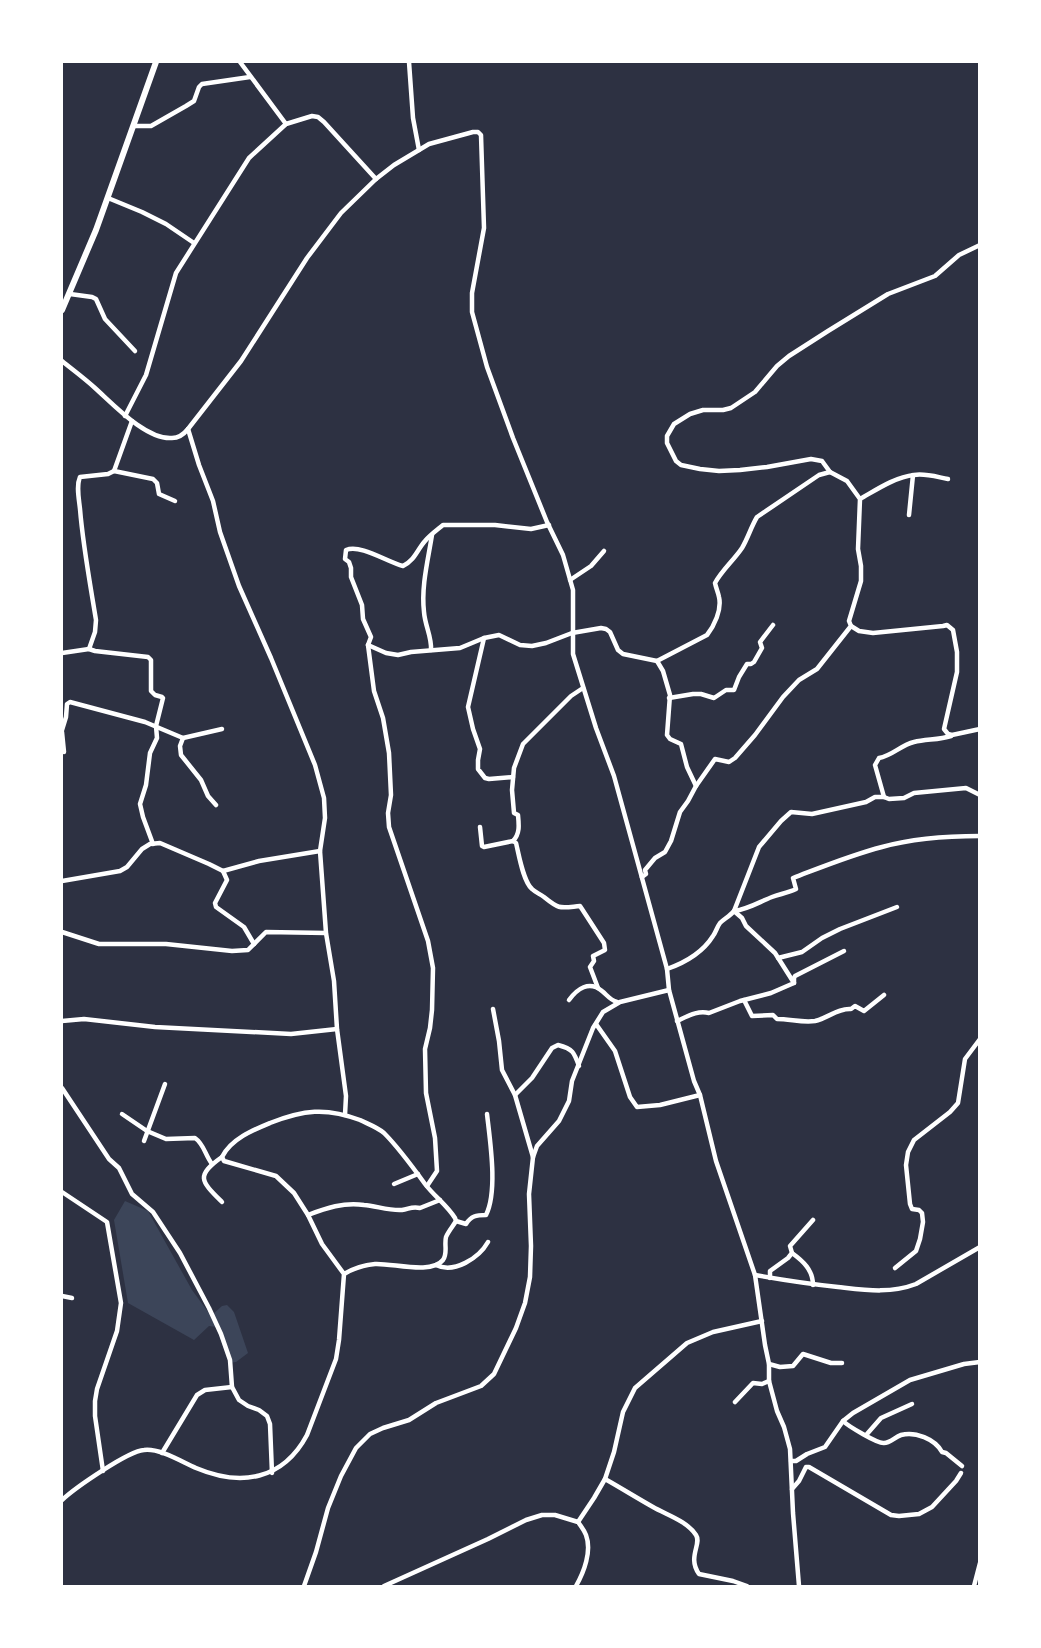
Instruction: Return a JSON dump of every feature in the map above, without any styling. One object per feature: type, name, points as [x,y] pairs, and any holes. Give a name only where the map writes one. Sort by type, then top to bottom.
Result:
[{"type":"main road","points":[[62,310],[108,198],[156,62]]},
{"type":"street","points":[[240,62],[286,124]]},
{"type":"street","points":[[409,62],[413,118],[419,150]]},
{"type":"street","points":[[134,126],[151,126],[186,106],[194,101],[202,84],[250,77]]},
{"type":"street","points":[[125,416],[146,375],[176,273],[249,158],[286,124],[312,116],[318,117],[376,179]]},
{"type":"street","points":[[62,362],[94,387],[125,416],[154,435],[172,438],[182,435],[241,361],[307,258],[341,213],[376,179],[429,144],[473,132],[481,135],[484,228],[471,302],[475,328],[513,438],[563,555],[573,590],[573,654],[614,776],[667,969],[669,990],[677,1021],[700,1095],[716,1161],[755,1275],[769,1364],[769,1381],[790,1449],[799,1587]]},
{"type":"street","points":[[108,198],[166,224],[194,243]]},
{"type":"street","points":[[952,735],[944,729],[957,672],[957,652],[953,630],[947,625],[873,633],[859,631],[851,626],[849,621],[861,581],[858,549],[860,499],[848,482],[830,472],[822,461],[811,459],[766,467],[719,471],[681,465],[676,461],[667,443],[667,436],[674,424],[690,414],[703,410],[731,408],[755,392],[777,366],[809,344],[888,294],[935,276],[959,255],[980,245]]},
{"type":"street","points":[[70,294],[96,299],[105,319],[135,351]]},
{"type":"street","points":[[114,471],[132,421]]},
{"type":"street","points":[[188,429],[239,586],[315,765],[324,798],[325,818],[320,851],[326,933],[334,981],[337,1029],[346,1096],[345,1114]]},
{"type":"street","points":[[89,649],[95,632],[96,620],[83,543],[78,479],[114,471],[153,479],[157,483],[159,494],[175,501]]},
{"type":"street","points":[[368,645],[386,653],[398,655],[460,648],[484,638],[499,635],[520,645],[532,646],[572,633],[606,629],[618,650],[623,654],[657,661],[707,635],[710,631],[720,605],[715,583],[741,550],[757,517],[819,475],[830,472]]},
{"type":"street","points":[[860,499],[884,486],[913,475],[948,479]]},
{"type":"street","points":[[909,514],[913,475]]},
{"type":"street","points":[[427,1186],[437,1171],[435,1138],[426,1093],[425,1049],[432,1010],[433,968],[428,941],[389,827],[388,813],[391,795],[389,753],[383,718],[374,691],[368,645],[371,637],[363,620],[362,605],[351,577],[349,562],[345,559],[346,550],[352,548],[361,550],[403,566],[409,563],[424,542],[443,525],[509,526],[531,529],[549,525]]},
{"type":"street","points":[[431,650],[424,613],[425,581],[432,535]]},
{"type":"street","points":[[570,580],[591,566],[604,551]]},
{"type":"street","points":[[669,698],[693,694],[714,698],[726,690],[734,690],[739,676],[747,664],[754,662],[762,648],[760,642],[773,625]]},
{"type":"street","points":[[642,877],[655,858],[665,852],[680,812],[715,759],[729,762],[735,758],[783,697],[799,680],[817,669],[851,626]]},
{"type":"street","points":[[484,638],[468,707],[472,729],[480,749],[478,769],[484,778],[513,777]]},
{"type":"street","points":[[62,653],[89,649],[148,657],[152,660],[151,691],[154,695],[163,698],[156,726],[157,738],[150,753],[147,784],[140,804],[153,844]]},
{"type":"street","points":[[657,661],[663,671],[669,698],[667,735],[681,744],[687,767],[696,786]]},
{"type":"street","points":[[480,827],[484,847],[513,841],[517,837],[519,822],[518,815],[514,813],[512,790],[514,768],[523,744],[571,696],[583,688]]},
{"type":"street","points":[[64,752],[62,731],[67,705],[70,702],[156,726],[183,738],[222,729]]},
{"type":"street","points":[[884,796],[875,765],[879,758],[888,756],[911,743],[940,739],[980,729]]},
{"type":"street","points":[[183,738],[180,751],[216,805]]},
{"type":"street","points":[[667,969],[692,957],[709,941],[722,921],[734,911],[759,847],[791,812],[812,814],[866,802],[875,797],[904,798],[914,793],[966,788],[980,795]]},
{"type":"street","points":[[734,911],[746,909],[771,897],[796,889],[793,878],[881,847],[914,840],[950,836],[980,836]]},
{"type":"street","points":[[513,841],[516,843],[522,868],[531,889],[555,906],[564,908],[579,906],[604,943],[605,950],[593,956],[594,962],[590,967],[598,988]]},
{"type":"street","points":[[62,881],[120,872],[142,849],[160,843],[223,871],[227,880],[215,903],[216,907],[244,927],[254,944]]},
{"type":"street","points":[[223,871],[259,861],[320,851]]},
{"type":"street","points":[[778,958],[802,952],[840,929],[897,907]]},
{"type":"street","points":[[734,911],[742,918],[746,926],[775,953],[794,983]]},
{"type":"street","points":[[62,932],[99,944],[166,944],[232,951],[248,950],[266,932],[326,933]]},
{"type":"street","points":[[794,983],[795,976],[844,951]]},
{"type":"street","points":[[677,1021],[697,1012],[710,1013],[794,983]]},
{"type":"street","points":[[568,1000],[581,988],[589,985],[598,988],[614,1002],[669,990]]},
{"type":"street","points":[[744,1000],[752,1016],[773,1015],[777,1019],[805,1022],[817,1021],[843,1008],[851,1009],[855,1006],[864,1011],[884,995]]},
{"type":"street","points":[[304,1587],[328,1508],[356,1448],[370,1434],[409,1420],[436,1403],[481,1386],[494,1374],[516,1328],[525,1303],[530,1277],[529,1194],[532,1157],[537,1146],[559,1121],[569,1101],[572,1081],[596,1024],[603,1012],[620,1002]]},
{"type":"street","points":[[493,1009],[502,1070],[515,1095],[532,1157]]},
{"type":"street","points":[[62,1021],[84,1019],[155,1027],[291,1035],[337,1029]]},
{"type":"street","points":[[596,1024],[615,1051],[630,1097],[637,1107],[660,1105],[700,1095]]},
{"type":"street","points":[[896,1268],[916,1251],[923,1222],[922,1214],[919,1210],[912,1209],[910,1204],[906,1165],[908,1152],[914,1140],[958,1103],[965,1059],[980,1039]]},
{"type":"street","points":[[515,1095],[532,1078],[552,1048],[558,1045],[574,1052],[579,1066]]},
{"type":"street","points":[[144,1141],[165,1084]]},
{"type":"street","points":[[62,1088],[110,1159],[119,1168],[132,1194],[153,1212],[180,1253],[210,1308],[221,1334],[230,1360],[232,1387],[238,1400],[267,1416],[270,1424],[272,1473]]},
{"type":"street","points":[[222,1202],[209,1189],[203,1176],[208,1167],[249,1131],[300,1114],[318,1111],[336,1112],[377,1128],[384,1134],[456,1221],[466,1224],[475,1215],[486,1215],[490,1207],[493,1161],[487,1114]]},
{"type":"street","points":[[122,1114],[147,1131],[166,1139],[195,1138],[201,1143],[212,1164]]},
{"type":"street","points":[[62,1500],[103,1471],[137,1451],[152,1450],[162,1453],[213,1474],[249,1478],[272,1473],[302,1446],[336,1359],[344,1274],[322,1244],[294,1193],[276,1176],[224,1161],[223,1155]]},
{"type":"street","points":[[394,1184],[418,1174]]},
{"type":"street","points":[[62,1192],[107,1222],[121,1303],[117,1331],[95,1401],[103,1471]]},
{"type":"street","points":[[308,1215],[330,1207],[360,1204],[402,1210],[414,1206],[420,1208],[440,1200]]},
{"type":"street","points":[[813,1220],[790,1246],[792,1253],[810,1270],[813,1285]]},
{"type":"street","points":[[344,1274],[358,1267],[376,1264],[428,1268],[436,1266],[443,1260],[446,1253],[447,1234],[456,1221]]},
{"type":"street","points":[[436,1266],[452,1268],[463,1264],[485,1248],[488,1242]]},
{"type":"street","points":[[755,1275],[813,1285],[883,1291],[906,1288],[916,1284],[980,1247]]},
{"type":"street","points":[[770,1278],[770,1271],[792,1253]]},
{"type":"street","points":[[62,1296],[72,1299]]},
{"type":"street","points":[[578,1522],[605,1479],[623,1412],[635,1388],[687,1343],[713,1332],[762,1321]]},
{"type":"street","points":[[769,1364],[780,1367],[793,1366],[803,1354],[831,1363],[842,1363]]},
{"type":"street","points":[[790,1461],[796,1461],[825,1447],[843,1421],[853,1413],[910,1380],[964,1364],[980,1362]]},
{"type":"street","points":[[735,1402],[753,1383],[762,1384],[769,1381]]},
{"type":"street","points":[[162,1453],[197,1395],[205,1390],[232,1387]]},
{"type":"street","points":[[867,1434],[882,1418],[912,1404]]},
{"type":"street","points":[[843,1421],[881,1444],[900,1435],[922,1436],[934,1441],[942,1452],[962,1466]]},
{"type":"street","points":[[792,1489],[806,1467],[809,1467],[891,1515],[908,1516],[919,1514],[932,1507],[961,1473]]},
{"type":"street","points":[[605,1479],[684,1523],[695,1533],[698,1539],[693,1558],[699,1575],[747,1587]]},
{"type":"street","points":[[384,1587],[526,1520],[542,1515],[555,1515],[578,1522],[586,1536],[588,1549],[586,1563],[576,1587]]},
{"type":"street","points":[[974,1587],[980,1563]]},
{"type":"shaded area","points":[[125,1201],[148,1211],[192,1290],[211,1316],[222,1306],[227,1305],[234,1312],[248,1353],[236,1362],[229,1363],[216,1327],[209,1326],[194,1340],[128,1303],[114,1220]]}]
